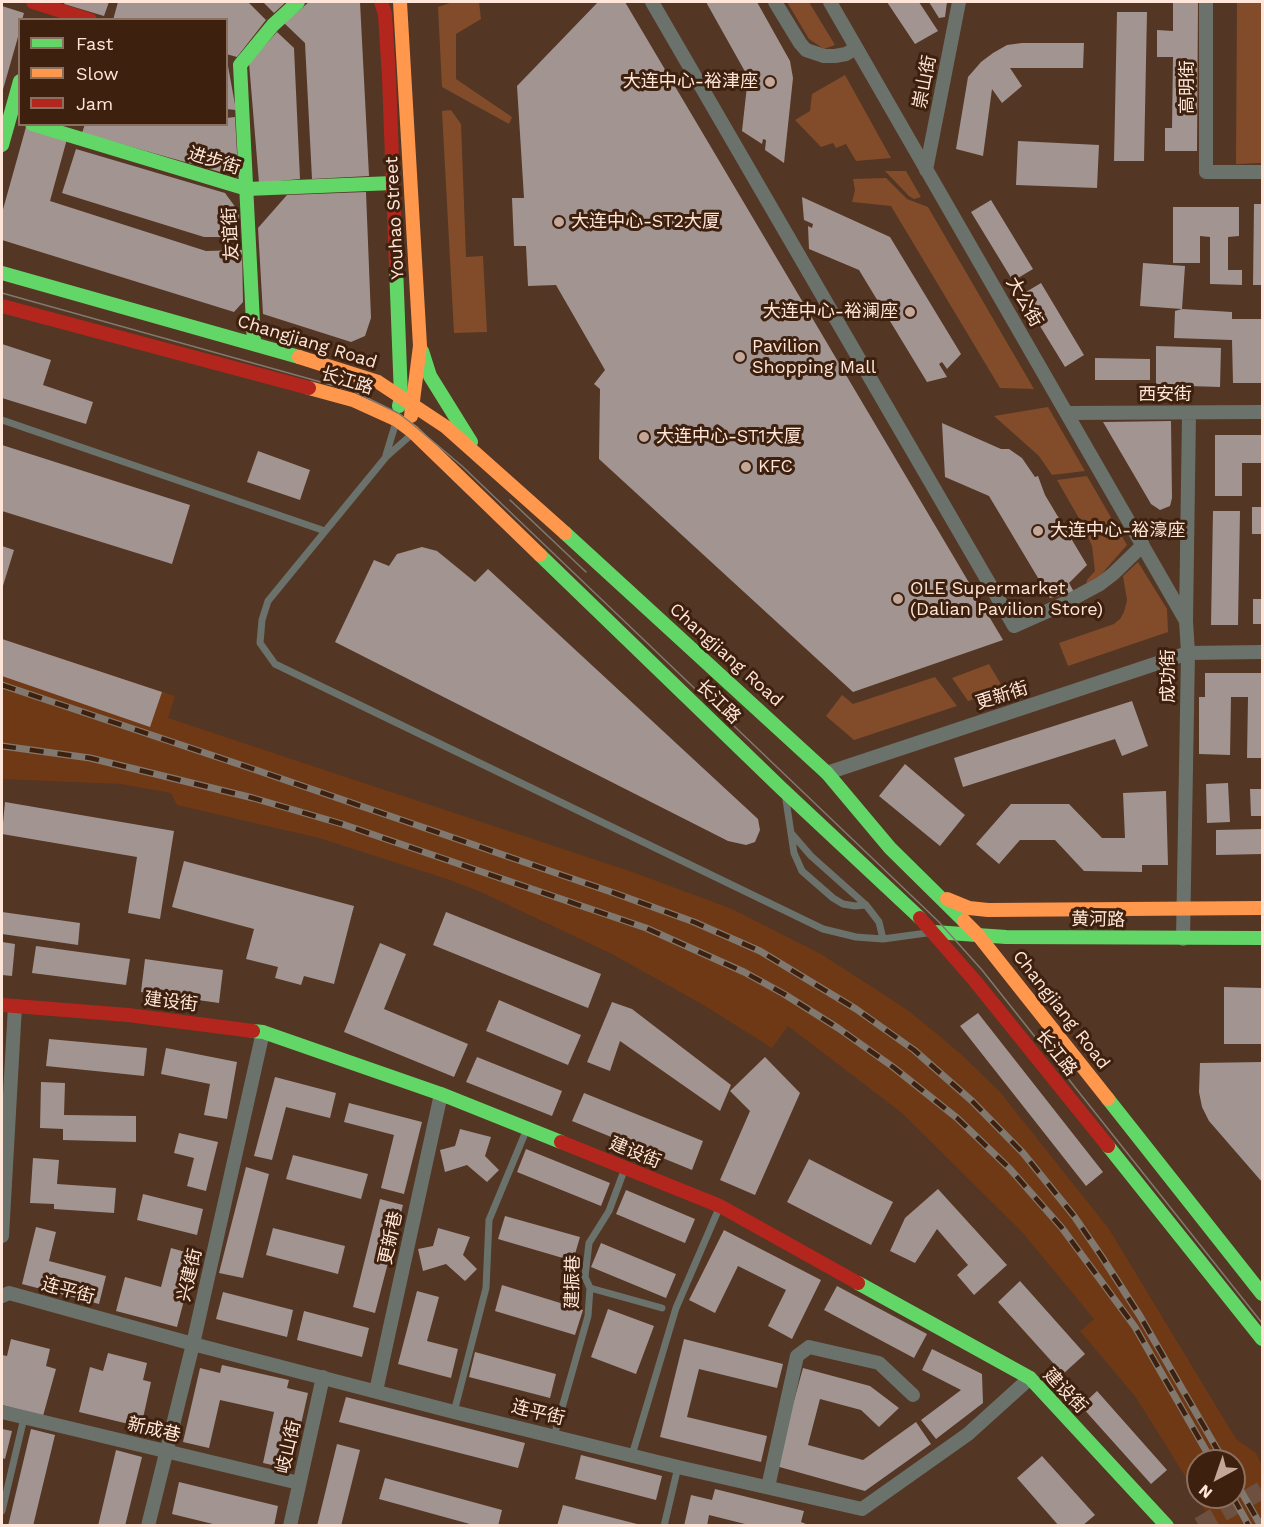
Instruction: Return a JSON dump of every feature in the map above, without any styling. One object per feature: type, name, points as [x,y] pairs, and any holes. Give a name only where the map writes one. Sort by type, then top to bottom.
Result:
[{"type":"main road","name":"友谊街","points":[[254,343],[247,189],[233,63],[298,2]]},
{"type":"main road","name":"Youhao Street","points":[[381,2],[385,24],[407,400],[413,432]]},
{"type":"main road","name":"Youhao Street","points":[[397,420],[407,400],[420,346],[400,2]]},
{"type":"main road","points":[[401,22],[405,2]]},
{"type":"main road","points":[[37,3],[84,18]]},
{"type":"main road","points":[[2,145],[18,88]]},
{"type":"main road","name":"进步街","points":[[39,126],[247,189],[393,183]]},
{"type":"main road","name":"Changjiang Road","points":[[2,273],[254,343],[378,382],[446,427],[483,458],[827,773],[890,848],[978,935],[1262,1294]]},
{"type":"main road","name":"长江路","points":[[2,306],[353,400],[397,420],[413,432],[781,788],[934,932],[1263,1340]]},
{"type":"main road","points":[[420,346],[433,381],[457,422],[483,458]]},
{"type":"main road","name":"黄河路","points":[[941,897],[969,908],[988,910],[1263,908]]},
{"type":"main road","name":"黄河路","points":[[934,932],[1006,937],[1263,938]]},
{"type":"main road","name":"建设街","points":[[8,1006],[128,1014],[263,1032],[441,1094],[720,1206],[1030,1378],[1167,1526]]},
{"type":"street","points":[[652,2],[1014,626],[1100,584],[1143,545]]},
{"type":"street","points":[[775,2],[806,50],[824,56],[835,56],[846,54],[856,48]]},
{"type":"street","name":"大公街","points":[[830,2],[1186,621]]},
{"type":"street","name":"崇山街","points":[[926,170],[959,2]]},
{"type":"street","name":"高明街","points":[[1206,2],[1206,172],[1263,172]]},
{"type":"street","name":"西安街","points":[[1067,413],[1263,412]]},
{"type":"street","name":"成功街","points":[[1184,939],[1189,413]]},
{"type":"street","name":"更新街","points":[[827,773],[1188,653],[1263,652]]},
{"type":"street","points":[[2,1236],[8,1006]]},
{"type":"street","name":"兴建街","points":[[148,1526],[193,1344],[263,1032]]},
{"type":"street","name":"更新巷","points":[[376,1391],[441,1094]]},
{"type":"street","name":"连平街","points":[[2,1296],[9,1293],[454,1412],[862,1509],[968,1434],[1030,1378]]},
{"type":"street","points":[[768,1487],[797,1356],[809,1347],[879,1363],[913,1395]]},
{"type":"street","name":"岐山街","points":[[290,1526],[324,1377]]},
{"type":"street","name":"新成巷","points":[[2,1412],[299,1483]]},
{"type":"lane","points":[[2,420],[325,531]]},
{"type":"lane","points":[[386,457],[397,420]]},
{"type":"lane","points":[[413,432],[386,457],[268,601],[262,620],[260,643],[275,664],[824,930],[856,937],[883,939],[934,932]]},
{"type":"lane","points":[[781,788],[786,801],[794,853],[802,871],[843,904],[866,905]]},
{"type":"lane","points":[[791,834],[811,856],[866,905],[879,922],[883,939]]},
{"type":"lane","points":[[454,1412],[486,1288],[489,1220],[527,1128]]},
{"type":"lane","name":"建振巷","points":[[554,1436],[588,1316],[590,1288],[585,1277],[589,1244],[609,1210],[625,1168]]},
{"type":"lane","points":[[632,1455],[676,1308],[720,1206]]},
{"type":"lane","points":[[590,1288],[662,1308]]},
{"type":"lane","points":[[2,1511],[24,1418]]},
{"type":"lane","points":[[664,1526],[678,1467]]},
{"type":"shaded area","points":[[453,2],[479,2],[481,19],[456,34],[456,79],[512,117],[509,124],[442,87],[438,7]]},
{"type":"shaded area","points":[[787,2],[809,2],[835,45],[824,49],[809,39]]},
{"type":"shaded area","points":[[1237,2],[1262,2],[1262,163],[1236,164]]},
{"type":"shaded area","points":[[845,75],[891,158],[856,161],[846,144],[836,148],[833,143],[821,147],[795,120],[810,111],[812,94]]},
{"type":"shaded area","points":[[451,110],[461,124],[466,257],[483,256],[487,332],[454,333],[442,111]]},
{"type":"shaded area","points":[[885,171],[906,171],[921,197],[914,199],[909,196]]},
{"type":"shaded area","points":[[886,178],[907,199],[928,207],[1034,389],[1000,388],[891,206],[852,202],[855,190],[853,179]]},
{"type":"shaded area","points":[[1048,407],[1085,471],[1052,475],[1039,456],[994,416]]},
{"type":"shaded area","points":[[1087,476],[1127,545],[1092,585],[1086,585],[1087,580],[1095,571],[1092,546],[1084,527],[1057,480]]},
{"type":"shaded area","points":[[1138,562],[1167,609],[1168,632],[1068,666],[1059,643],[1114,624],[1120,619],[1127,600],[1123,576]]},
{"type":"shaded area","points":[[2,639],[175,696],[168,718],[635,873],[732,909],[821,954],[909,1011],[961,1054],[1000,1092],[1109,1229],[1236,1439],[1256,1453],[1262,1466],[1262,1525],[1213,1525],[1204,1509],[1246,1509],[1246,1449],[1186,1449],[1186,1478],[1135,1396],[1080,1331],[1094,1319],[1022,1232],[902,1113],[788,1026],[772,1048],[702,1004],[612,954],[483,893],[447,879],[319,838],[177,805],[171,793],[121,784],[2,779]]},
{"type":"shaded area","points":[[989,664],[1005,691],[968,701],[952,678]]},
{"type":"shaded area","points":[[935,677],[957,706],[854,740],[826,716],[842,695],[853,704]]},
{"type":"building","points":[[65,2],[109,2],[104,16],[64,4]]},
{"type":"building","points":[[118,2],[248,2],[266,20],[237,57],[228,55],[228,18],[114,18]]},
{"type":"building","points":[[263,2],[286,2],[274,13]]},
{"type":"building","points":[[309,2],[360,2],[369,176],[312,179],[305,43],[284,23]]},
{"type":"building","name":"Pavilion Shopping Mall","points":[[598,2],[625,2],[1003,640],[853,692],[599,459],[600,389],[594,384],[605,370],[556,285],[528,286],[526,246],[514,246],[512,198],[524,198],[517,86]]},
{"type":"building","name":"大连中心-裕津座","points":[[706,2],[757,2],[790,61],[793,78],[784,163],[765,150],[766,140],[763,139],[762,144],[742,131],[748,77]]},
{"type":"building","points":[[887,2],[919,2],[938,31],[915,44]]},
{"type":"building","points":[[929,2],[947,2],[945,17],[939,18]]},
{"type":"building","points":[[1173,2],[1198,2],[1197,151],[1165,151],[1165,128],[1172,128],[1173,57],[1157,57],[1157,30],[1173,31]]},
{"type":"building","points":[[2,6],[24,13],[23,18],[18,18],[18,37],[2,93]]},
{"type":"building","points":[[1117,12],[1147,12],[1144,161],[1114,161]]},
{"type":"building","points":[[277,32],[294,48],[300,179],[259,183],[249,63]]},
{"type":"building","points":[[1084,43],[1083,68],[1010,68],[1022,86],[1002,103],[992,89],[983,156],[956,149],[968,77],[981,62],[993,53],[1007,45]]},
{"type":"building","points":[[228,66],[236,110],[228,109]]},
{"type":"building","points":[[235,117],[238,171],[224,173],[82,133],[84,126],[228,126],[228,118]]},
{"type":"building","points":[[26,127],[67,139],[50,201],[206,251],[242,250],[243,302],[234,312],[2,240],[2,213]]},
{"type":"building","points":[[1018,141],[1099,145],[1097,188],[1016,185]]},
{"type":"building","points":[[76,149],[225,193],[239,212],[237,237],[204,237],[62,193]]},
{"type":"building","points":[[366,192],[371,318],[365,336],[351,342],[263,314],[258,228],[287,195]]},
{"type":"building","name":"大连中心-裕澜座","points":[[802,197],[890,237],[961,354],[947,369],[942,362],[939,364],[947,377],[927,382],[859,270],[809,249],[808,226],[812,228],[813,224],[804,220]]},
{"type":"building","points":[[991,200],[1033,269],[1013,281],[971,212]]},
{"type":"building","points":[[1254,204],[1262,204],[1262,285],[1253,285]]},
{"type":"building","points":[[1173,207],[1239,207],[1239,236],[1228,237],[1228,270],[1242,270],[1242,285],[1210,284],[1210,237],[1200,236],[1200,263],[1173,263]]},
{"type":"building","points":[[1143,263],[1185,266],[1182,309],[1140,306]]},
{"type":"building","points":[[1041,283],[1084,355],[1065,367],[1021,295]]},
{"type":"building","points":[[1182,309],[1232,312],[1232,319],[1262,319],[1262,383],[1233,383],[1232,340],[1174,338],[1175,311]]},
{"type":"building","points":[[2,344],[51,360],[43,385],[93,402],[86,424],[2,398]]},
{"type":"building","points":[[1156,346],[1221,348],[1220,387],[1156,385]]},
{"type":"building","points":[[1095,358],[1150,359],[1150,380],[1095,380]]},
{"type":"building","points":[[1171,421],[1172,498],[1170,506],[1160,510],[1151,504],[1103,422]]},
{"type":"building","name":"大连中心-裕濠座","points":[[942,423],[1001,449],[1009,449],[1022,458],[1035,477],[1038,476],[1045,495],[1087,565],[1069,583],[1074,592],[1050,598],[989,496],[945,477]]},
{"type":"building","points":[[1215,435],[1262,435],[1262,463],[1242,463],[1242,496],[1215,496]]},
{"type":"building","points":[[2,445],[190,505],[172,564],[2,511]]},
{"type":"building","points":[[258,451],[310,470],[300,500],[247,482]]},
{"type":"building","points":[[1252,507],[1262,507],[1262,534],[1252,534]]},
{"type":"building","points":[[1213,511],[1240,511],[1238,625],[1211,625]]},
{"type":"building","points":[[2,546],[14,550],[2,589]]},
{"type":"building","points":[[422,547],[437,551],[475,582],[488,569],[758,819],[760,830],[755,842],[746,845],[728,841],[335,642],[374,560],[389,566],[397,554]]},
{"type":"building","points":[[1253,599],[1262,599],[1262,624],[1253,624]]},
{"type":"building","points":[[2,639],[162,692],[150,727],[2,676]]},
{"type":"building","points":[[1205,673],[1262,673],[1262,758],[1247,758],[1248,697],[1231,697],[1230,755],[1199,754],[1199,697],[1205,697]]},
{"type":"building","points":[[1132,701],[1148,746],[1122,756],[1115,739],[963,787],[954,758]]},
{"type":"building","points":[[905,764],[965,815],[940,846],[879,796]]},
{"type":"building","points":[[1228,783],[1230,822],[1207,823],[1206,784]]},
{"type":"building","points":[[1250,789],[1262,789],[1262,816],[1251,816]]},
{"type":"building","points":[[1166,791],[1168,865],[1142,865],[1142,872],[1084,871],[1055,840],[1020,840],[999,864],[976,844],[1011,804],[1069,804],[1102,838],[1125,838],[1123,793]]},
{"type":"building","points":[[5,802],[174,831],[160,919],[128,913],[137,857],[2,834]]},
{"type":"building","points":[[1262,829],[1262,854],[1216,855],[1216,830]]},
{"type":"building","points":[[184,861],[354,906],[334,984],[304,976],[301,985],[275,978],[278,967],[246,959],[254,929],[172,907]]},
{"type":"building","points":[[2,912],[80,923],[78,945],[2,934]]},
{"type":"building","points":[[446,912],[601,974],[588,1008],[433,945]]},
{"type":"building","points":[[2,942],[15,944],[12,976],[2,975]]},
{"type":"building","points":[[380,943],[406,954],[384,1009],[468,1044],[454,1077],[344,1032]]},
{"type":"building","points":[[36,946],[130,959],[126,985],[32,973]]},
{"type":"building","points":[[145,959],[223,970],[219,1003],[141,992]]},
{"type":"building","points":[[1224,987],[1262,988],[1262,1044],[1224,1044]]},
{"type":"building","points":[[499,1000],[581,1035],[568,1065],[486,1031]]},
{"type":"building","points":[[612,1002],[632,1009],[731,1085],[720,1111],[620,1041],[610,1071],[587,1062]]},
{"type":"building","points":[[978,1013],[1103,1172],[1086,1186],[960,1026]]},
{"type":"building","points":[[49,1039],[147,1048],[144,1076],[46,1066]]},
{"type":"building","points":[[166,1048],[237,1062],[227,1119],[204,1115],[210,1084],[161,1074]]},
{"type":"building","points":[[477,1057],[562,1091],[552,1116],[466,1082]]},
{"type":"building","points":[[765,1057],[800,1093],[755,1195],[720,1180],[750,1111],[730,1091]]},
{"type":"building","points":[[1262,1062],[1262,1182],[1209,1121],[1202,1107],[1199,1092],[1200,1063]]},
{"type":"building","points":[[275,1077],[336,1093],[330,1118],[286,1107],[272,1160],[254,1156]]},
{"type":"building","points":[[41,1082],[65,1083],[64,1115],[136,1116],[136,1142],[63,1140],[63,1129],[40,1128]]},
{"type":"building","points":[[584,1093],[703,1141],[692,1170],[572,1121]]},
{"type":"building","points":[[349,1103],[422,1122],[404,1194],[381,1188],[394,1135],[344,1122]]},
{"type":"building","points":[[460,1129],[491,1137],[485,1156],[499,1170],[487,1182],[467,1165],[445,1172],[440,1150],[455,1146]]},
{"type":"building","points":[[179,1133],[218,1142],[206,1191],[187,1186],[194,1158],[174,1153]]},
{"type":"building","points":[[526,1149],[610,1183],[601,1206],[517,1172]]},
{"type":"building","points":[[293,1155],[368,1174],[361,1199],[286,1179]]},
{"type":"building","points":[[33,1158],[59,1160],[57,1184],[116,1188],[114,1213],[54,1209],[54,1204],[30,1203]]},
{"type":"building","points":[[809,1159],[893,1202],[871,1245],[787,1202]]},
{"type":"building","points":[[246,1167],[269,1174],[243,1278],[219,1273]]},
{"type":"building","points":[[938,1189],[1007,1265],[974,1295],[957,1275],[968,1265],[937,1229],[915,1263],[890,1251],[905,1218]]},
{"type":"building","points":[[626,1190],[695,1219],[685,1243],[616,1214]]},
{"type":"building","points":[[143,1194],[203,1209],[197,1235],[137,1220]]},
{"type":"building","points":[[380,1199],[403,1205],[375,1313],[353,1307]]},
{"type":"building","points":[[505,1216],[580,1237],[573,1261],[498,1239]]},
{"type":"building","points":[[36,1227],[56,1232],[49,1261],[106,1276],[99,1304],[22,1284]]},
{"type":"building","points":[[273,1228],[345,1246],[338,1274],[266,1255]]},
{"type":"building","points":[[438,1228],[470,1237],[463,1255],[477,1269],[465,1281],[446,1264],[423,1271],[418,1249],[433,1246]]},
{"type":"building","points":[[724,1230],[821,1280],[792,1339],[768,1326],[786,1290],[738,1266],[715,1313],[689,1300]]},
{"type":"building","points":[[601,1243],[676,1274],[666,1298],[591,1267]]},
{"type":"building","points":[[171,1248],[196,1255],[177,1327],[116,1311],[125,1277],[161,1287]]},
{"type":"building","points":[[1020,1281],[1085,1354],[1063,1374],[998,1302]]},
{"type":"building","points":[[502,1285],[583,1310],[575,1335],[495,1311]]},
{"type":"building","points":[[837,1286],[927,1334],[914,1358],[824,1310]]},
{"type":"building","points":[[417,1291],[439,1297],[427,1341],[458,1349],[451,1378],[398,1364]]},
{"type":"building","points":[[223,1292],[293,1310],[287,1337],[216,1319]]},
{"type":"building","points":[[608,1309],[654,1326],[636,1374],[591,1357]]},
{"type":"building","points":[[304,1311],[369,1328],[362,1357],[297,1340]]},
{"type":"building","points":[[11,1339],[50,1349],[46,1366],[56,1369],[43,1416],[2,1405],[2,1355],[7,1356]]},
{"type":"building","points":[[684,1339],[783,1364],[777,1388],[699,1369],[687,1417],[767,1436],[761,1462],[660,1437]]},
{"type":"building","points":[[932,1349],[982,1374],[983,1403],[936,1439],[921,1420],[961,1390],[922,1370]]},
{"type":"building","points":[[475,1352],[556,1374],[550,1398],[469,1377]]},
{"type":"building","points":[[108,1353],[147,1363],[143,1380],[151,1382],[141,1427],[79,1412],[90,1367],[103,1371]]},
{"type":"building","points":[[222,1365],[289,1380],[287,1388],[308,1393],[291,1469],[263,1463],[274,1412],[220,1400],[209,1448],[183,1442],[200,1368],[220,1373]]},
{"type":"building","points":[[803,1368],[870,1386],[899,1408],[879,1427],[861,1410],[820,1399],[808,1445],[863,1460],[916,1422],[931,1444],[865,1491],[776,1466]]},
{"type":"building","points":[[1097,1391],[1167,1470],[1151,1484],[1081,1406]]},
{"type":"building","points":[[346,1397],[525,1443],[518,1468],[339,1422]]},
{"type":"building","points":[[2,1429],[12,1431],[5,1459],[2,1458]]},
{"type":"building","points":[[31,1429],[55,1435],[33,1526],[8,1526]]},
{"type":"building","points":[[337,1444],[360,1450],[341,1526],[317,1526]]},
{"type":"building","points":[[116,1450],[142,1457],[125,1526],[98,1526]]},
{"type":"building","points":[[581,1455],[662,1476],[656,1500],[575,1479]]},
{"type":"building","points":[[1042,1456],[1095,1515],[1082,1526],[1059,1526],[1017,1478]]},
{"type":"building","points":[[385,1478],[502,1510],[498,1526],[477,1526],[379,1499]]},
{"type":"building","points":[[179,1482],[278,1506],[274,1526],[221,1526],[172,1514]]},
{"type":"building","points":[[715,1489],[804,1511],[801,1522],[811,1526],[753,1526],[709,1515],[707,1526],[684,1526],[691,1495],[712,1500]]},
{"type":"building","points":[[563,1505],[641,1525],[641,1526],[557,1526]]},
{"type":"tunnel","points":[[1199,1526],[1262,1490]]},
{"type":"tram line","points":[[2,293],[353,391],[398,413],[410,422],[462,466],[939,922],[982,970],[1262,1323]]},
{"type":"tram line","points":[[510,500],[586,572]]},
{"type":"railway","points":[[2,685],[256,770],[694,922],[760,951],[856,1009],[914,1050],[972,1101],[1023,1153],[1074,1216],[1102,1257],[1140,1316],[1217,1449]]},
{"type":"railway","points":[[2,746],[90,758],[253,798],[342,824],[646,928],[744,972],[784,994],[893,1067],[957,1118],[1010,1169],[1062,1228],[1135,1327],[1205,1449]]},
{"type":"railway","points":[[1246,1500],[1261,1526]]},
{"type":"railway","points":[[1240,1509],[1249,1526]]},
{"type":"traffic: fast","points":[[254,343],[240,65],[273,25],[298,2]]},
{"type":"traffic: fast","points":[[2,145],[18,88]]},
{"type":"traffic: fast","points":[[39,126],[247,189],[393,183]]},
{"type":"traffic: fast","points":[[396,266],[401,397],[399,406]]},
{"type":"traffic: fast","points":[[2,273],[299,357]]},
{"type":"traffic: fast","points":[[422,351],[430,376],[471,442]]},
{"type":"traffic: fast","points":[[565,533],[827,773],[890,848],[964,921]]},
{"type":"traffic: fast","points":[[540,555],[781,788],[920,918]]},
{"type":"traffic: fast","points":[[934,932],[1006,937],[1262,938]]},
{"type":"traffic: fast","points":[[253,1031],[263,1032],[441,1094],[561,1142]]},
{"type":"traffic: fast","points":[[1108,1099],[1262,1294]]},
{"type":"traffic: fast","points":[[1108,1146],[1262,1339]]},
{"type":"traffic: fast","points":[[858,1283],[1030,1378],[1167,1526]]},
{"type":"traffic: slow","points":[[400,2],[420,346],[411,416]]},
{"type":"traffic: slow","points":[[299,357],[378,382],[446,427],[565,533]]},
{"type":"traffic: slow","points":[[309,388],[353,400],[397,420],[413,432],[540,555]]},
{"type":"traffic: slow","points":[[947,899],[969,908],[988,910],[1262,908]]},
{"type":"traffic: slow","points":[[964,921],[978,935],[1108,1099]]},
{"type":"traffic: jam","points":[[33,2],[84,18]]},
{"type":"traffic: jam","points":[[381,2],[385,14],[389,78],[396,266]]},
{"type":"traffic: jam","points":[[2,306],[309,388]]},
{"type":"traffic: jam","points":[[920,918],[975,981],[1108,1146]]},
{"type":"traffic: jam","points":[[2,1005],[128,1015],[253,1031]]},
{"type":"traffic: jam","points":[[561,1142],[720,1206],[858,1283]]},
{"type":"place","name":"大连中心-裕津座","points":[[770,82]]},
{"type":"place","name":"大连中心-ST2大厦","points":[[559,222]]},
{"type":"place","name":"大连中心-裕澜座","points":[[910,312]]},
{"type":"place","name":"Pavilion Shopping Mall","points":[[740,357]]},
{"type":"place","name":"大连中心-ST1大厦","points":[[644,437]]},
{"type":"place","name":"KFC","points":[[746,467]]},
{"type":"place","name":"大连中心-裕濠座","points":[[1038,531]]},
{"type":"place","name":"OLE Supermarket (Dalian Pavilion Store)","points":[[898,599]]}]
